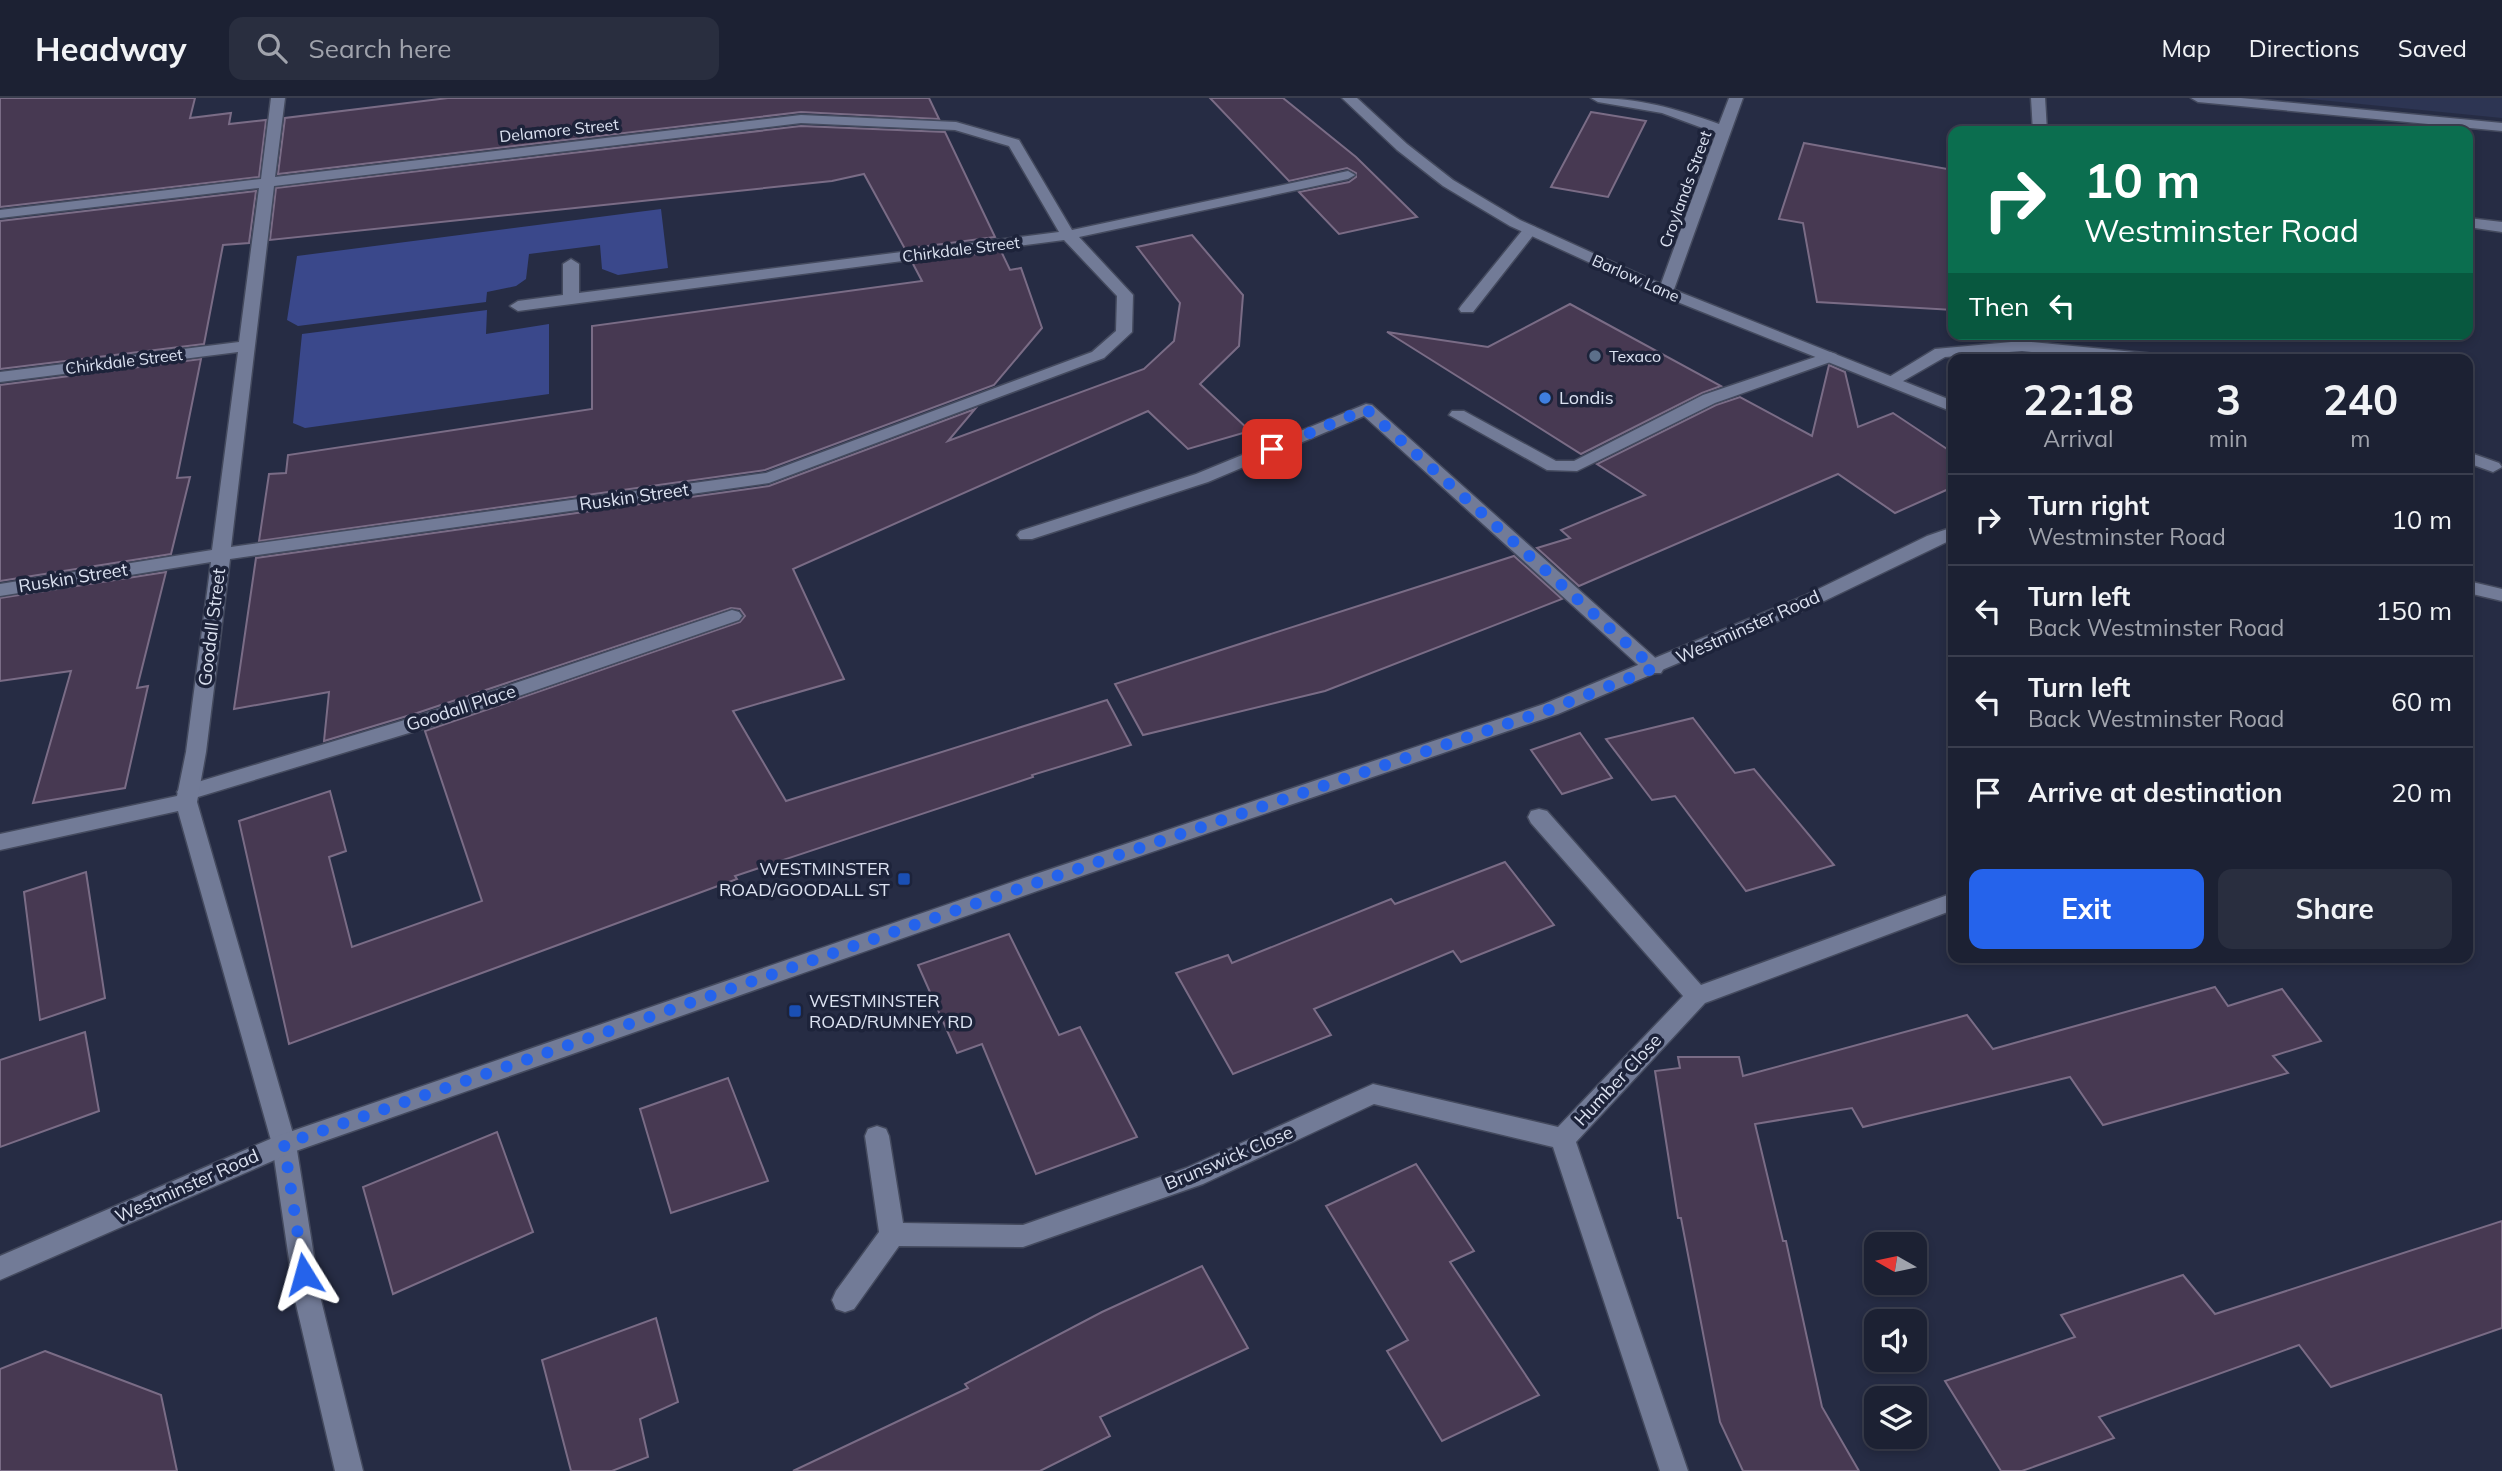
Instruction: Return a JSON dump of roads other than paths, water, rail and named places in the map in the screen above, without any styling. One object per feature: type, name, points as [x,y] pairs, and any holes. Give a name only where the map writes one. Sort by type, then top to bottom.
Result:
[{"type":"street","name":"Goodall Street","points":[[278,98],[196,752],[187,797],[284,1144],[307,1300],[349,1471]]},
{"type":"street","name":"Barlow Lane","points":[[1349,98],[1402,147],[1448,183],[1530,230],[1666,292],[1892,380],[1948,405]]},
{"type":"street","points":[[1598,98],[1665,109],[1724,131]]},
{"type":"street","name":"Croylands Street","points":[[1666,292],[1736,98]]},
{"type":"street","points":[[2038,98],[2040,126]]},
{"type":"street","points":[[2198,98],[2325,116],[2502,127]]},
{"type":"street","name":"Delamore Street","points":[[0,215],[801,119],[956,126],[1014,143],[1068,235]]},
{"type":"street","name":"Chirkdale Street","points":[[518,306],[1068,235],[1348,175]]},
{"type":"street","points":[[2473,224],[2502,227]]},
{"type":"street","points":[[1467,309],[1530,230]]},
{"type":"street","name":"Ruskin Street","points":[[0,590],[221,554],[769,478],[1098,355],[1124,332],[1125,295],[1068,235]]},
{"type":"street","points":[[571,264],[571,299]]},
{"type":"street","name":"Chirkdale Street","points":[[0,377],[248,346]]},
{"type":"street","points":[[1892,380],[1941,352],[2022,346],[2103,354]]},
{"type":"street","points":[[1458,415],[1553,466],[1577,466],[1709,399],[1830,357]]},
{"type":"street","points":[[1026,535],[1202,478],[1366,409],[1654,668]]},
{"type":"street","points":[[2473,459],[2493,467]]},
{"type":"street","name":"Westminster Road","points":[[0,1268],[284,1144],[1006,893],[1551,709],[1811,600],[1948,535]]},
{"type":"street","points":[[2473,588],[2502,595]]},
{"type":"street","name":"Goodall Place","points":[[0,842],[187,797],[425,721],[732,617]]},
{"type":"street","points":[[1539,817],[1698,996]]},
{"type":"street","name":"Humber Close","points":[[1674,1471],[1563,1139],[1698,996],[1948,903]]},
{"type":"street","name":"Brunswick Close","points":[[892,1234],[1023,1236],[1194,1176],[1373,1094],[1563,1139]]},
{"type":"street","points":[[845,1300],[892,1234],[877,1136]]},
{"type":"place","name":"Texaco","points":[[1595,356]]},
{"type":"place","name":"Londis","points":[[1545,398]]},
{"type":"place","name":"WESTMINSTER ROAD/GOODALL ST","points":[[904,879]]},
{"type":"place","name":"WESTMINSTER ROAD/RUMNEY RD","points":[[795,1011]]}]
